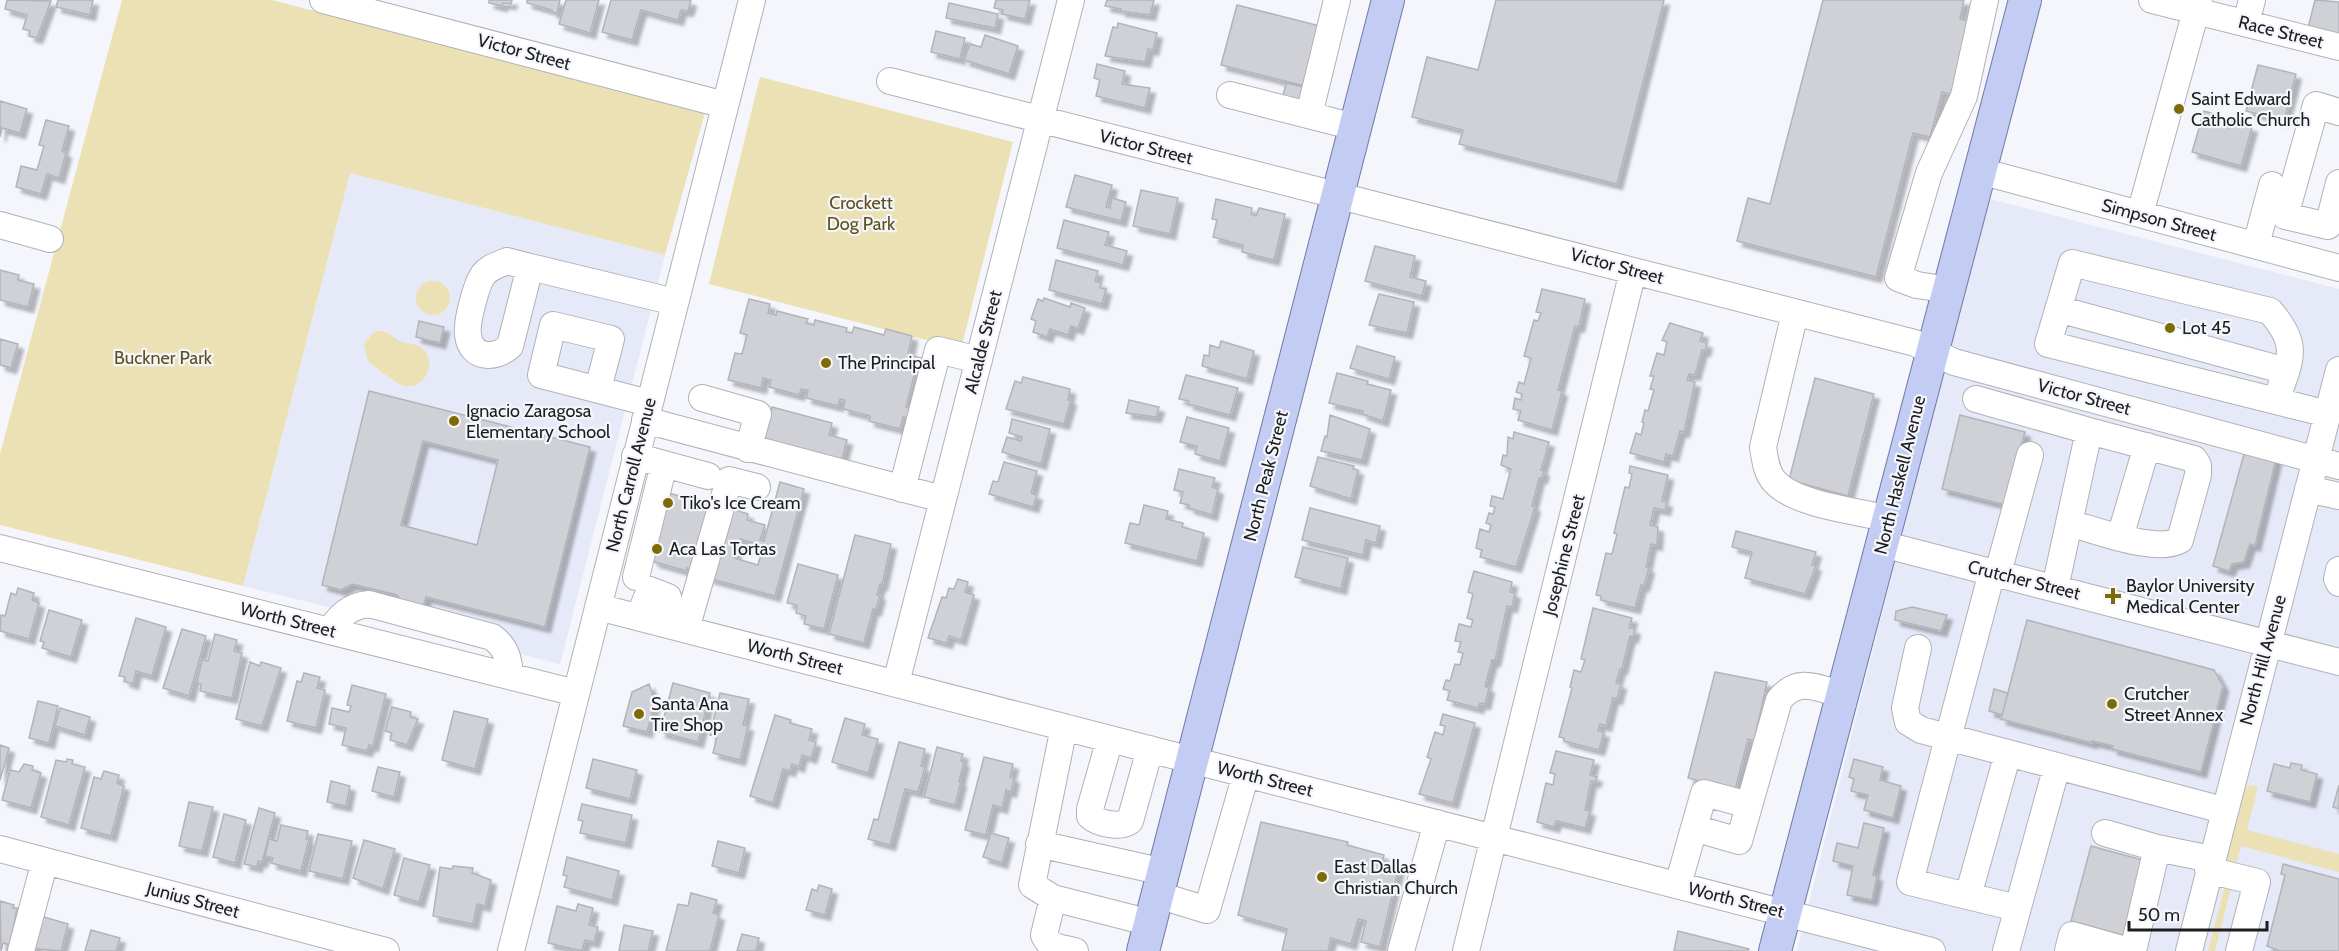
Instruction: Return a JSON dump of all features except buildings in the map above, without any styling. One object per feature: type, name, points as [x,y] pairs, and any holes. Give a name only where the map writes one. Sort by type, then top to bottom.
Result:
[{"type":"main road","name":"North Peak Street","points":[[1154,910],[1388,0]]},
{"type":"main road","name":"North Haskell Avenue","points":[[1775,951],[2025,0]]},
{"type":"street","name":"Victor Street","points":[[323,0],[725,105]]},
{"type":"street","name":"North Carroll Avenue","points":[[511,951],[752,0]]},
{"type":"street","name":"Alcalde Street","points":[[896,683],[1071,0]]},
{"type":"street","points":[[1309,115],[1337,0]]},
{"type":"street","points":[[1949,290],[1917,285],[1898,278],[1929,173],[1964,96],[1985,0]]},
{"type":"street","name":"Race Street","points":[[2152,0],[2249,11],[2339,46]]},
{"type":"street","points":[[2140,214],[2197,5]]},
{"type":"street","name":"Victor Street","points":[[890,81],[1915,343],[1954,362],[2327,463]]},
{"type":"street","points":[[1230,95],[1355,127]]},
{"type":"street","points":[[2256,245],[2275,214],[2316,105],[2339,112]]},
{"type":"street","name":"Simpson Street","points":[[1980,171],[2339,268]]},
{"type":"street","points":[[2275,214],[2328,226],[2339,183]]},
{"type":"street","points":[[2272,184],[2275,214]]},
{"type":"street","points":[[0,225],[50,239]]},
{"type":"street","points":[[2276,401],[2286,371],[2291,344],[2285,328],[2270,311],[2072,263],[2048,344],[2276,401],[2328,414]]},
{"type":"street","points":[[530,267],[675,302]]},
{"type":"street","name":"Josephine Street","points":[[1466,951],[1496,838],[1633,271]]},
{"type":"street","points":[[2058,309],[2286,371]]},
{"type":"street","name":"Crutcher Street","points":[[1796,313],[1763,447],[1766,466],[1774,481],[1792,496],[1995,572],[2339,662]]},
{"type":"street","points":[[902,489],[938,350],[979,360]]},
{"type":"street","name":"North Hill Avenue","points":[[2188,951],[2308,489],[2327,463],[2328,414],[2339,370]]},
{"type":"street","points":[[598,389],[647,411],[748,449],[942,499]]},
{"type":"street","points":[[702,398],[758,414],[748,449]]},
{"type":"street","points":[[1976,399],[2193,459],[2198,465],[2198,475],[2180,540],[2171,545],[2156,545],[2069,524]]},
{"type":"street","points":[[2055,588],[2089,431]]},
{"type":"street","points":[[2120,537],[2147,446]]},
{"type":"street","points":[[2017,908],[1910,882],[1947,736],[2030,455]]},
{"type":"street","points":[[635,456],[708,476]]},
{"type":"street","points":[[639,617],[664,464]]},
{"type":"street","points":[[676,627],[729,480],[757,487]]},
{"type":"street","points":[[2308,489],[2339,496]]},
{"type":"street","name":"Worth Street","points":[[0,548],[576,693]]},
{"type":"street","points":[[607,568],[643,583],[668,597],[676,627]]},
{"type":"street","points":[[2339,570],[2337,579],[2339,583]]},
{"type":"street","points":[[329,631],[341,615],[357,605],[369,604],[492,637],[502,644],[509,660],[510,676]]},
{"type":"street","name":"Worth Street","points":[[598,607],[1932,951]]},
{"type":"street","points":[[1918,648],[1905,708],[1908,722],[1921,730],[2223,810]]},
{"type":"street","points":[[1694,828],[1739,841],[1779,700],[1788,688],[1803,685],[1843,695]]},
{"type":"street","points":[[1064,727],[1032,885],[1053,898],[1154,910],[1207,910],[1246,774]]},
{"type":"street","points":[[1110,739],[1090,809],[1090,816],[1094,820],[1120,825],[1130,821],[1150,749]]},
{"type":"street","points":[[1968,896],[2008,753]]},
{"type":"street","points":[[2006,951],[2057,766]]},
{"type":"street","points":[[1678,885],[1704,793],[1749,805]]},
{"type":"street","points":[[1401,951],[1437,823]]},
{"type":"street","points":[[2105,833],[2257,882],[2239,951]]},
{"type":"street","points":[[1039,844],[1154,910]]},
{"type":"street","points":[[2068,951],[2072,935],[2131,951],[2157,848]]},
{"type":"street","name":"Junius Street","points":[[0,849],[386,951]]},
{"type":"street","points":[[21,951],[45,861]]},
{"type":"street","points":[[1053,898],[1044,935],[1046,940],[1051,945],[1075,951]]},
{"type":"shaded area","name":"Ignacio Zaragosa Elementary School","points":[[350,173],[665,255],[560,664],[243,586]]},
{"type":"shaded area","name":"Baylor University Medical Center","points":[[1987,198],[2339,289],[2339,951],[1797,951]]},
{"type":"green space","name":"Buckner Park","points":[[122,0],[272,0],[705,113],[665,255],[350,173],[243,586],[0,525],[0,454]]},
{"type":"green space","name":"Crockett Dog Park","points":[[760,77],[1013,142],[961,349],[709,284]]},
{"type":"green space","points":[[433,281],[445,286],[450,298],[445,310],[433,315],[421,310],[416,298],[421,286]]},
{"type":"green space","points":[[377,331],[385,332],[402,342],[418,346],[426,353],[429,367],[423,380],[410,386],[399,384],[368,361],[364,344]]},
{"type":"green space","points":[[2250,785],[2258,787],[2247,830],[2339,854],[2339,872],[2241,846],[2236,865],[2224,862],[2243,790]]},
{"type":"green space","points":[[2225,886],[2231,888],[2215,951],[2208,951]]},
{"type":"place","name":"Saint Edward Catholic Church","points":[[2179,109]]},
{"type":"place","name":"Lot 45","points":[[2170,328]]},
{"type":"place","name":"The Principal","points":[[826,363]]},
{"type":"place","name":"Ignacio Zaragosa Elementary School","points":[[454,421]]},
{"type":"place","name":"Tiko's Ice Cream","points":[[668,503]]},
{"type":"place","name":"Aca Las Tortas","points":[[657,549]]},
{"type":"place","name":"Baylor University Medical Center","points":[[2113,596]]},
{"type":"place","name":"Crutcher Street Annex","points":[[2112,704]]},
{"type":"place","name":"Santa Ana Tire Shop","points":[[639,714]]},
{"type":"place","name":"East Dallas Christian Church","points":[[1322,877]]}]
